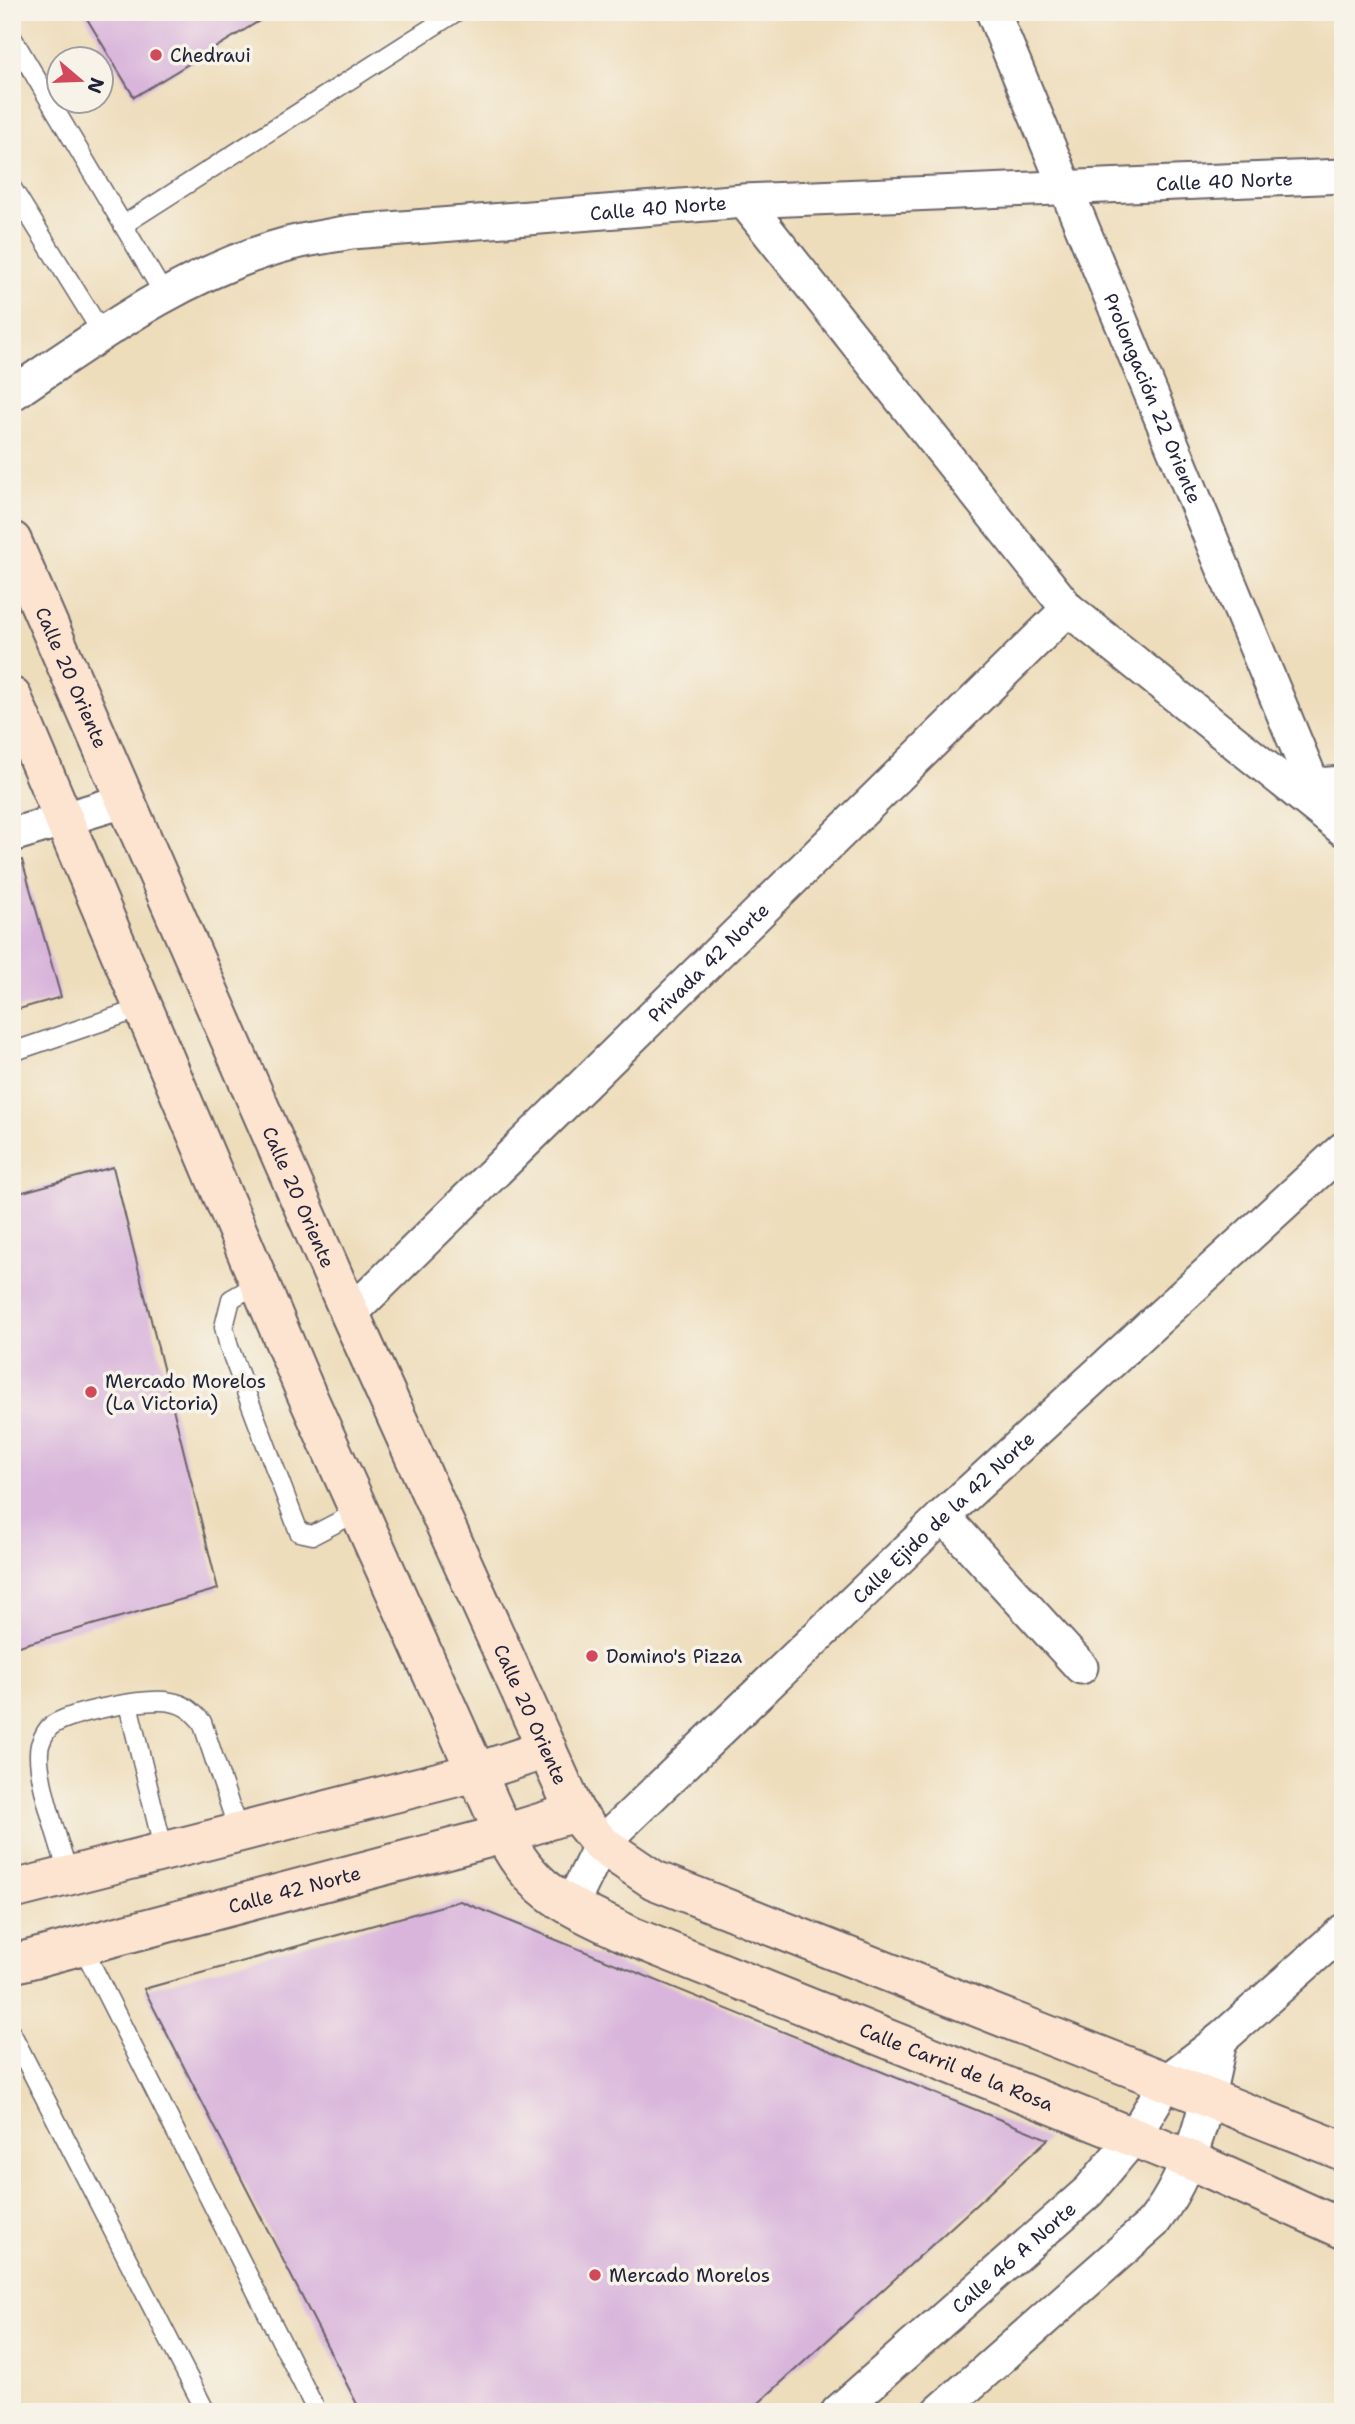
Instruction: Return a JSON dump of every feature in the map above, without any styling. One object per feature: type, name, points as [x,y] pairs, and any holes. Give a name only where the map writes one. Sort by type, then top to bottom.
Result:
[{"type":"main road","name":"Calle 20 Oriente","points":[[12,541],[350,1314],[575,1812],[600,1844]]},
{"type":"main road","points":[[12,697],[259,1283],[503,1834],[514,1857],[530,1877],[546,1892],[571,1906]]},
{"type":"main road","points":[[12,1890],[477,1772],[547,1749]]},
{"type":"main road","name":"Calle 42 Norte","points":[[12,1964],[503,1834],[575,1812]]},
{"type":"main road","points":[[600,1844],[654,1880],[1343,2151]]},
{"type":"main road","name":"Calle Carril de la Rosa","points":[[571,1906],[633,1937],[1189,2160],[1343,2229]]},
{"type":"street","name":"Prolongación 22 Oriente","points":[[993,12],[1316,785],[1343,828]]},
{"type":"street","name":"Calle 40 Norte","points":[[12,394],[102,333],[165,296],[234,263],[287,244],[351,232],[744,201],[1343,176]]},
{"type":"street","points":[[744,201],[1068,609],[1316,785]]},
{"type":"street","name":"Privada 42 Norte","points":[[350,1314],[1068,609]]},
{"type":"street","points":[[12,835],[124,801]]},
{"type":"street","name":"Calle Ejido de la 42 Norte","points":[[571,1906],[600,1844],[943,1516],[1343,1149]]},
{"type":"street","points":[[943,1516],[1081,1667]]},
{"type":"street","points":[[1167,2081],[1220,2040],[1343,1931]]},
{"type":"street","points":[[939,2412],[1153,2223],[1174,2194],[1189,2160],[1209,2097],[1220,2040]]},
{"type":"street","name":"Calle 46 A Norte","points":[[838,2412],[1089,2191],[1133,2138],[1167,2081]]},
{"type":"lane","points":[[123,225],[456,12]]},
{"type":"lane","points":[[12,37],[165,296]]},
{"type":"lane","points":[[12,188],[102,333]]},
{"type":"lane","points":[[12,1052],[142,1008]]},
{"type":"lane","points":[[259,1283],[231,1299],[225,1327],[229,1347],[299,1532],[313,1535],[359,1511]]},
{"type":"lane","points":[[69,1876],[39,1766],[40,1745],[48,1728],[64,1718],[128,1704],[169,1701],[189,1708],[202,1722],[239,1833]]},
{"type":"lane","points":[[128,1704],[164,1852]]},
{"type":"lane","points":[[82,1946],[317,2412]]},
{"type":"lane","points":[[12,2034],[205,2412]]},
{"type":"building","name":"Chedraui","points":[[83,12],[274,12],[134,97],[116,67],[116,46],[103,46]]},
{"type":"building","points":[[22,860],[61,997],[12,1011],[12,863]]},
{"type":"building","name":"Mercado Morelos (La Victoria)","points":[[113,1167],[218,1589],[12,1648],[12,1195]]},
{"type":"building","name":"Mercado Morelos","points":[[460,1901],[1048,2139],[749,2412],[361,2412],[144,1989]]},
{"type":"place","name":"Chedraui","points":[[156,55]]},
{"type":"place","name":"Mercado Morelos (La Victoria)","points":[[91,1392]]},
{"type":"place","name":"Domino's Pizza","points":[[592,1656]]},
{"type":"place","name":"Mercado Morelos","points":[[595,2275]]}]
